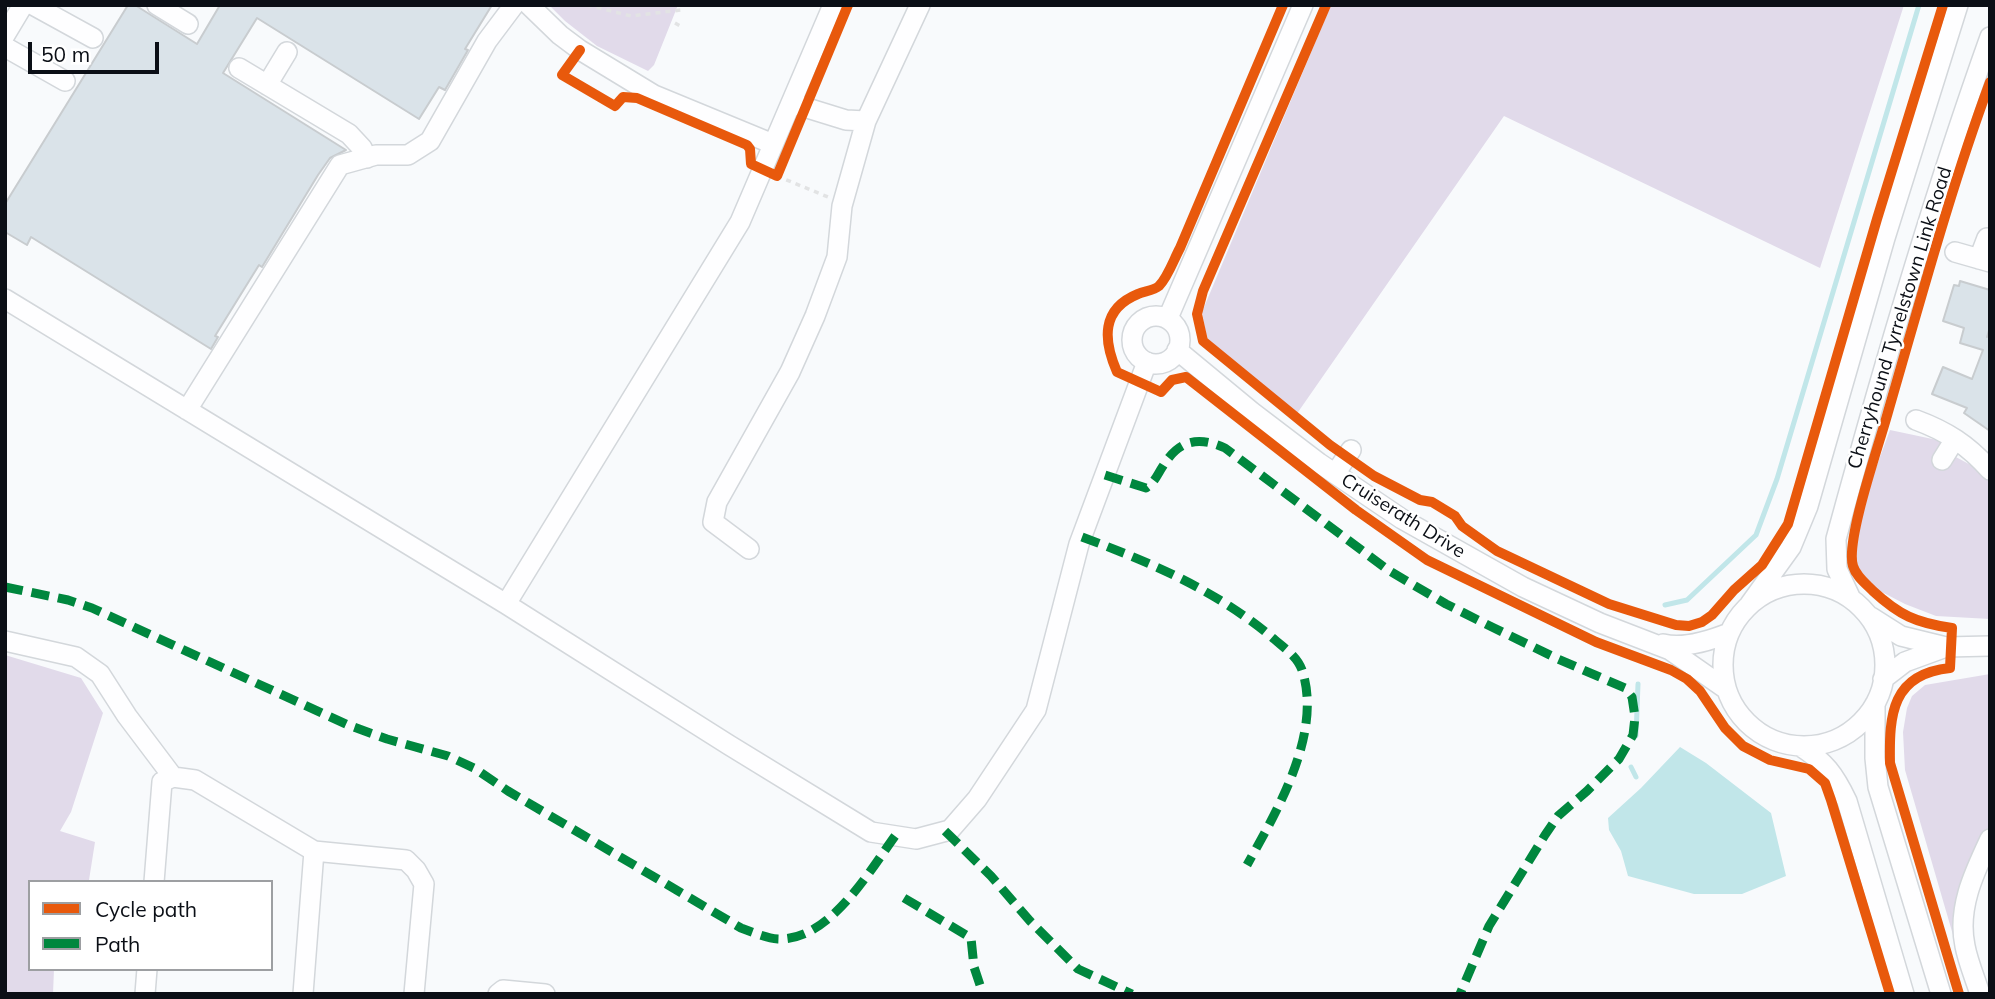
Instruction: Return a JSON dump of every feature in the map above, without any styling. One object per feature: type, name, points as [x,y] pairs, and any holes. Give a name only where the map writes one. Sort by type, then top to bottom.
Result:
[{"type":"street","points":[[5,35],[23,5]]},
{"type":"street","points":[[33,5],[93,38]]},
{"type":"street","points":[[157,5],[188,23]]},
{"type":"street","points":[[187,410],[340,166],[376,155],[408,155],[430,141],[487,41],[513,5]]},
{"type":"street","points":[[529,5],[580,50],[654,95],[773,145]]},
{"type":"street","points":[[506,604],[774,170],[773,145],[833,5]]},
{"type":"street","points":[[749,549],[713,522],[717,502],[790,372],[816,316],[836,257],[843,203],[866,121],[920,5]]},
{"type":"street","points":[[1168,318],[1303,5]]},
{"type":"street","name":"Cherryhound Tyrrelstown Link Road","points":[[1749,604],[1791,547],[1808,506],[1885,238],[1958,5]]},
{"type":"street","name":"Cherryhound Tyrrelstown Link Road","points":[[1851,599],[1837,569],[1836,539],[1920,248],[1955,135],[1990,37]]},
{"type":"street","points":[[5,47],[65,81]]},
{"type":"street","points":[[267,85],[287,52]]},
{"type":"street","points":[[239,68],[349,134],[367,158]]},
{"type":"street","points":[[791,103],[846,120],[866,121]]},
{"type":"street","points":[[1955,252],[1985,260],[1987,238]]},
{"type":"street","points":[[5,299],[506,604],[871,832],[916,839],[950,830],[977,799],[1036,710],[1079,544],[1147,362]]},
{"type":"street","points":[[1145,318],[1168,318],[1174,323],[1180,336],[1177,350],[1168,361],[1147,362],[1135,352],[1132,344],[1134,329],[1145,318]]},
{"type":"street","name":"Cruiserath Drive","points":[[1177,350],[1252,412],[1335,474],[1402,519],[1523,587],[1600,623],[1670,650],[1726,689]]},
{"type":"street","points":[[1916,420],[1944,430],[1990,470]]},
{"type":"street","points":[[1942,460],[1955,439]]},
{"type":"street","points":[[1335,474],[1351,450]]},
{"type":"street","points":[[1875,704],[1861,722],[1843,736],[1822,744],[1800,746],[1775,741],[1754,729],[1737,711],[1726,689],[1722,661],[1737,617],[1749,604],[1773,590],[1800,583],[1827,587],[1851,599],[1867,614],[1901,636],[1946,647],[1990,646]]},
{"type":"street","points":[[1867,614],[1878,633],[1884,653],[1883,679],[1875,704],[1878,787],[1941,994]]},
{"type":"street","name":"Cruiserath Drive","points":[[1651,642],[1670,646],[1706,642],[1729,634]]},
{"type":"street","points":[[5,641],[76,657],[100,674],[127,716],[173,777]]},
{"type":"street","points":[[1883,679],[1905,662],[1946,647]]},
{"type":"street","points":[[1800,746],[1818,758],[1834,775],[1847,801],[1904,994]]},
{"type":"street","points":[[154,880],[162,782],[173,777],[195,780],[314,851],[406,860],[424,884],[415,994]]},
{"type":"street","points":[[1980,994],[1965,945],[1963,913],[1973,875],[1990,839]]},
{"type":"street","points":[[303,994],[314,851]]},
{"type":"street","points":[[145,994],[147,971]]},
{"type":"street","points":[[498,994],[503,990],[545,994]]},
{"type":"path","points":[[587,5],[631,16],[681,10]]},
{"type":"path","points":[[675,23],[682,27]]},
{"type":"path","points":[[774,170],[843,203]]},
{"type":"shaded area","points":[[549,5],[678,5],[654,65],[648,71],[597,46]]},
{"type":"shaded area","points":[[1331,5],[1904,5],[1820,268],[1504,116],[1296,415],[1209,350],[1202,312]]},
{"type":"shaded area","points":[[1890,430],[1942,441],[1954,456],[1980,470],[1990,479],[1990,619],[1936,616],[1905,604],[1878,590],[1856,566],[1854,543],[1861,508]]},
{"type":"shaded area","points":[[5,655],[81,678],[103,713],[71,812],[60,831],[95,842],[89,880],[28,880],[28,971],[54,971],[53,994],[5,994]]},
{"type":"shaded area","points":[[1990,674],[1990,825],[1970,857],[1953,935],[1905,770],[1903,732],[1912,696],[1925,685]]},
{"type":"water","points":[[1680,747],[1706,763],[1771,813],[1786,876],[1742,894],[1694,894],[1628,876],[1621,851],[1609,830],[1608,818]]},
{"type":"building","points":[[128,5],[135,5],[197,44],[220,5],[492,5],[465,49],[468,50],[445,90],[439,87],[419,119],[257,18],[223,73],[346,150],[330,158],[318,175],[262,267],[259,265],[215,336],[218,337],[211,349],[31,237],[27,245],[5,232],[5,204]]},
{"type":"building","points":[[1960,281],[1990,290],[1990,327],[1987,337],[1990,335],[1990,431],[1964,413],[1967,408],[1932,394],[1943,367],[1972,379],[1983,350],[1960,343],[1964,328],[1943,321],[1954,285],[1959,286]]},
{"type":"waterway","points":[[1665,605],[1687,600],[1756,535],[1777,479],[1919,5]]},
{"type":"waterway","points":[[1636,736],[1638,684]]},
{"type":"waterway","points":[[1631,767],[1636,777]]},
{"type":"marked path","points":[[1105,475],[1146,488],[1154,481],[1169,457],[1183,446],[1206,442],[1225,448],[1388,570],[1494,628],[1625,688],[1632,697],[1635,717],[1633,735],[1619,759],[1558,816],[1545,835],[1489,926],[1460,994]]},
{"type":"marked path","points":[[1082,537],[1158,568],[1206,592],[1252,622],[1290,653],[1300,665],[1307,694],[1302,745],[1283,796],[1247,865]]},
{"type":"marked path","points":[[5,587],[68,600],[92,608],[348,725],[448,756],[474,768],[508,791],[741,928],[764,936],[778,939],[797,937],[831,917],[860,885],[895,836]]},
{"type":"marked path","points":[[945,831],[1078,969],[1132,994]]},
{"type":"marked path","points":[[904,898],[971,938],[974,967],[983,994]]},
{"type":"cycle path","points":[[580,50],[562,75],[615,106],[623,97],[637,98],[747,145],[750,149],[751,164],[777,176],[848,5]]},
{"type":"cycle path","points":[[1283,5],[1168,273],[1159,286],[1126,300],[1111,317],[1108,327],[1109,348],[1117,372],[1161,392],[1172,380],[1186,377],[1356,510],[1427,560],[1596,642],[1671,670],[1700,691],[1725,728],[1743,746],[1770,760],[1809,769],[1825,783],[1890,994]]},
{"type":"cycle path","points":[[1326,5],[1203,291],[1197,314],[1203,341],[1330,445],[1374,476],[1420,500],[1432,502],[1455,516],[1462,526],[1497,551],[1609,604],[1676,625],[1689,626],[1712,615],[1734,590],[1762,565],[1788,524],[1943,5]]},
{"type":"cycle path","points":[[1959,994],[1890,763],[1891,728],[1898,699],[1916,678],[1950,668],[1952,628],[1909,617],[1891,606],[1859,576],[1853,566],[1852,553],[1864,491],[1962,164],[1990,82]]}]
